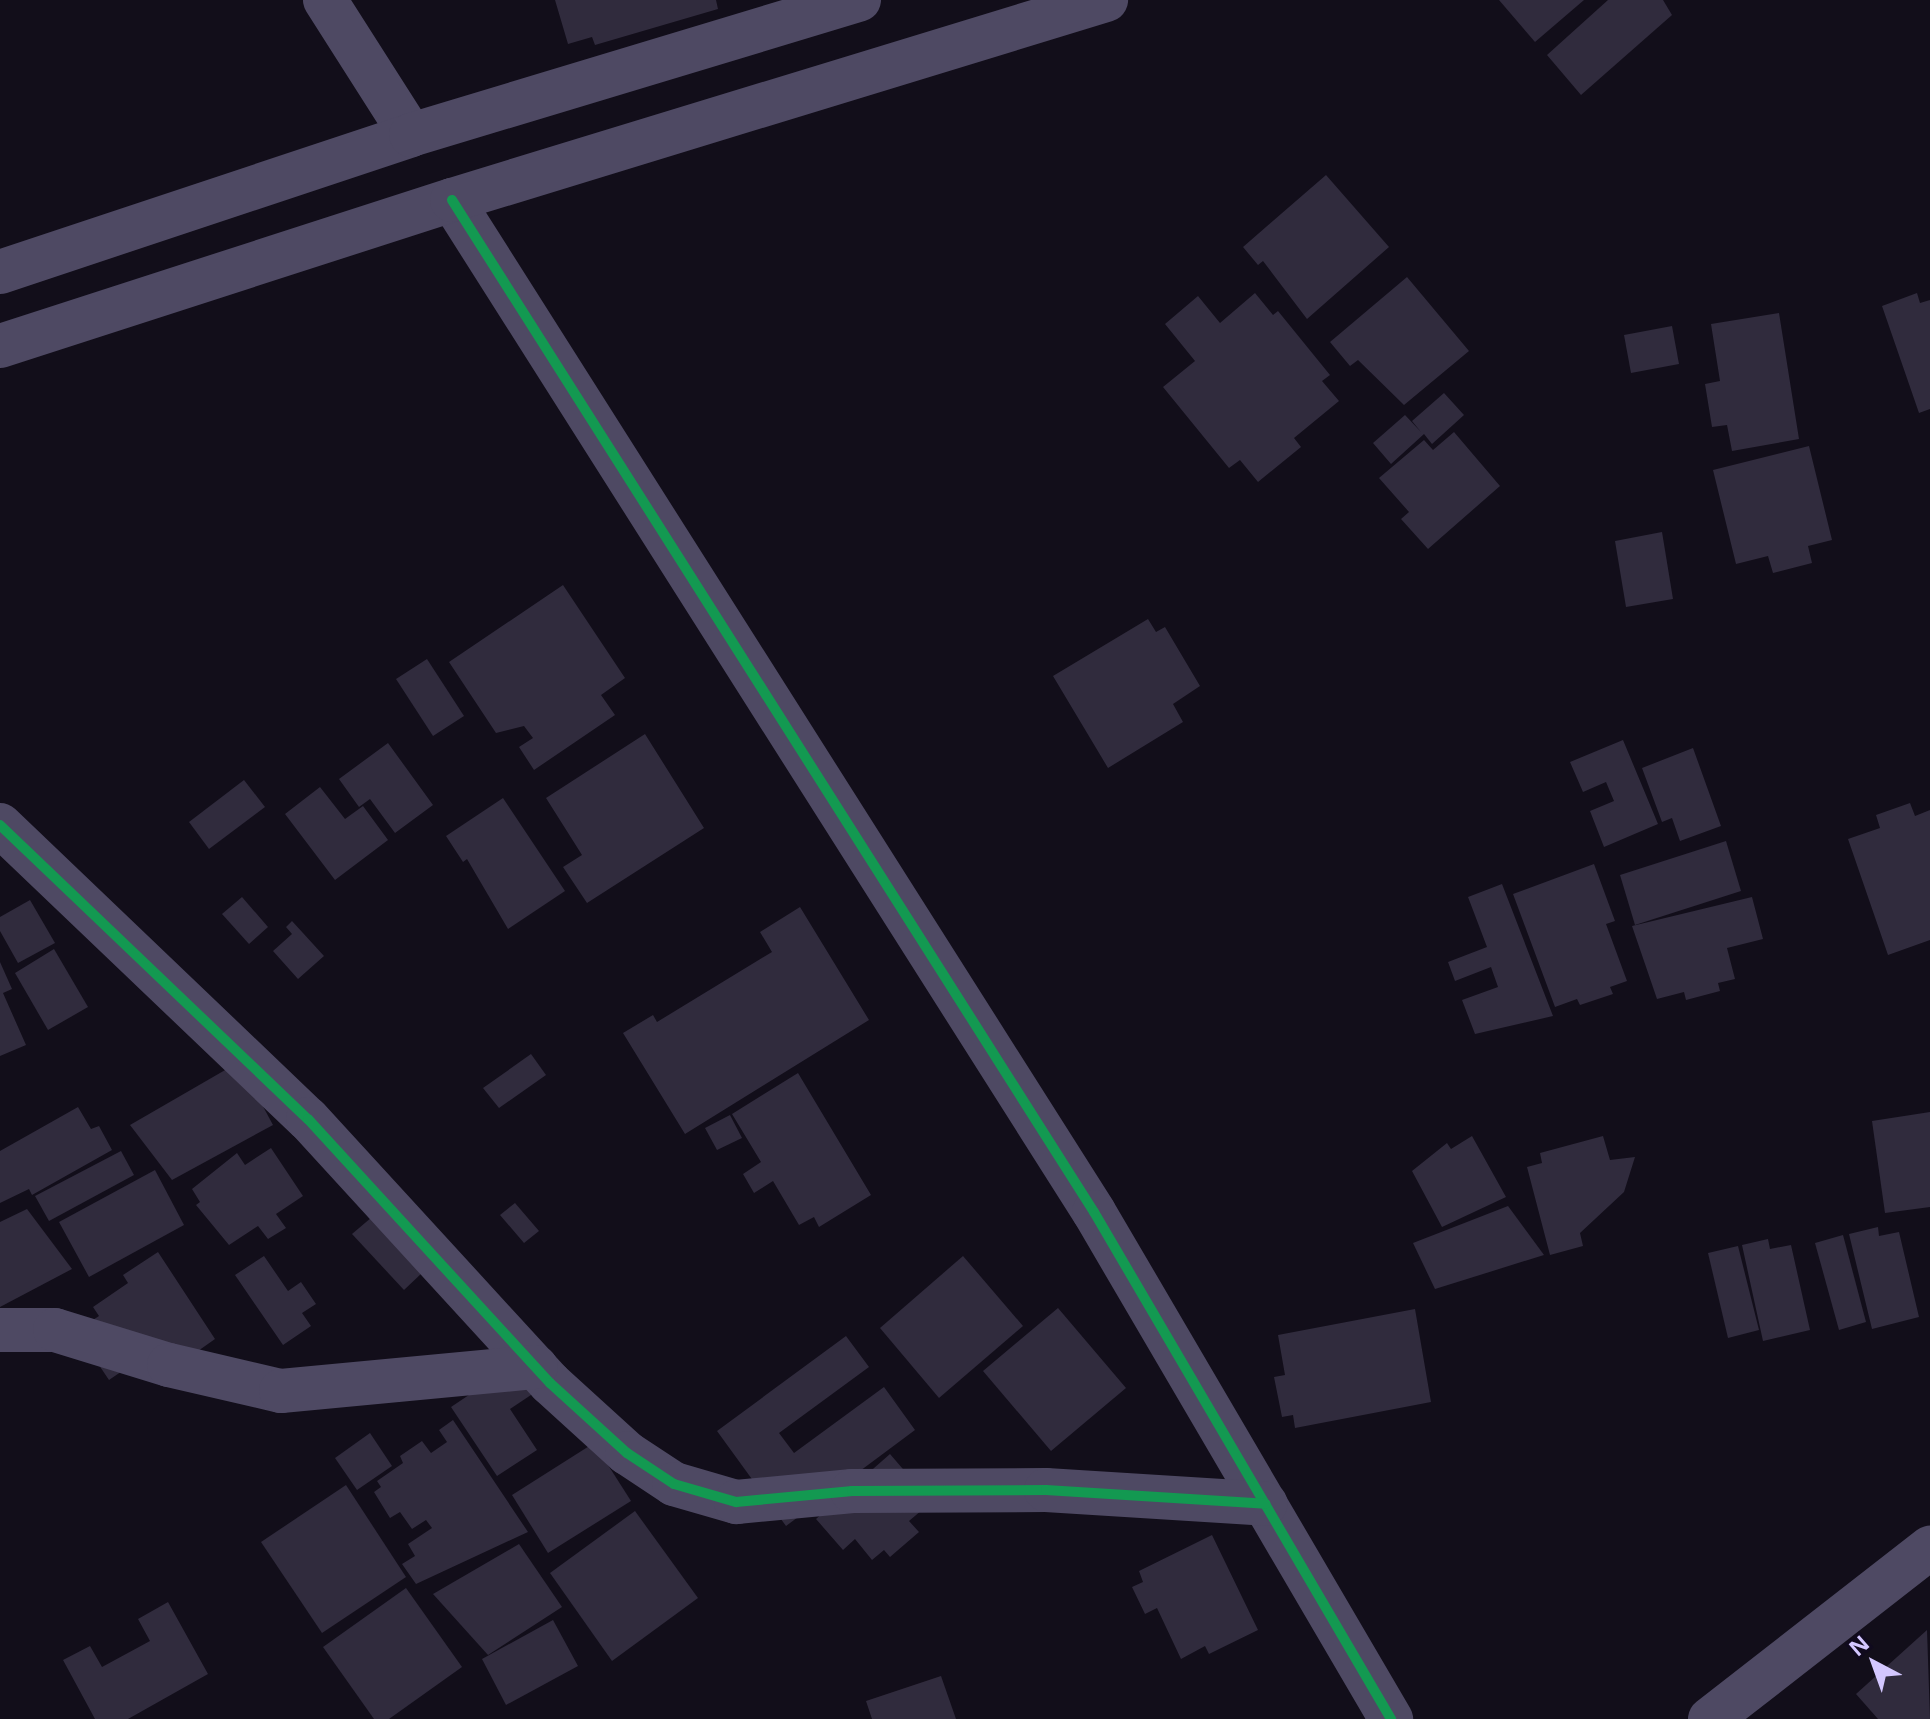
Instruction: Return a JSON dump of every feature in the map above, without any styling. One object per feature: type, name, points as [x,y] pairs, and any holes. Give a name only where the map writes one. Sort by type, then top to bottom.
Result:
[{"type":"street","points":[[325,0],[411,135]]},
{"type":"street","points":[[0,272],[411,135],[859,0]]},
{"type":"street","points":[[0,346],[452,200],[1106,0]]},
{"type":"street","points":[[452,200],[1094,1212],[1391,1719]]},
{"type":"street","points":[[0,825],[308,1119],[536,1367],[627,1453],[674,1484],[736,1502],[852,1491],[1046,1490],[1266,1504]]},
{"type":"street","points":[[0,1330],[55,1330],[169,1365],[281,1391],[536,1367]]},
{"type":"street","points":[[1710,1719],[1930,1548]]},
{"type":"building","points":[[555,0],[716,0],[718,9],[595,45],[592,37],[568,44]]},
{"type":"building","points":[[1499,0],[1584,0],[1535,42]]},
{"type":"building","points":[[1608,0],[1663,0],[1672,15],[1581,95],[1547,55]]},
{"type":"building","points":[[1326,175],[1389,247],[1307,319],[1263,261],[1258,265],[1243,247]]},
{"type":"building","points":[[1407,277],[1469,351],[1404,405],[1358,360],[1350,366],[1330,342]]},
{"type":"building","points":[[1255,293],[1273,315],[1278,311],[1330,375],[1322,381],[1339,401],[1294,438],[1301,447],[1258,482],[1240,460],[1229,468],[1163,387],[1195,361],[1165,324],[1198,296],[1220,323]]},
{"type":"building","points":[[1917,293],[1920,303],[1930,300],[1930,409],[1919,413],[1882,306]]},
{"type":"building","points":[[1779,313],[1799,439],[1732,451],[1727,425],[1712,427],[1705,384],[1720,381],[1711,324]]},
{"type":"building","points":[[1672,326],[1679,364],[1631,373],[1624,335]]},
{"type":"building","points":[[1444,393],[1464,415],[1432,444],[1424,434],[1391,464],[1373,443],[1405,415],[1421,432],[1412,421]]},
{"type":"building","points":[[1454,432],[1500,486],[1428,549],[1401,519],[1409,512],[1379,478],[1424,440],[1433,450]]},
{"type":"building","points":[[1809,446],[1832,540],[1808,546],[1812,563],[1773,573],[1768,556],[1736,564],[1713,470]]},
{"type":"building","points":[[1662,532],[1673,599],[1626,607],[1615,541]]},
{"type":"building","points":[[563,585],[625,678],[601,695],[615,715],[534,770],[519,747],[533,738],[524,726],[496,733],[449,662]]},
{"type":"building","points":[[1148,619],[1156,632],[1165,627],[1200,686],[1173,704],[1183,722],[1108,768],[1053,676]]},
{"type":"building","points":[[427,659],[464,716],[433,736],[396,679]]},
{"type":"building","points":[[645,734],[704,828],[587,903],[563,867],[582,855],[546,798]]},
{"type":"building","points":[[1623,740],[1658,824],[1604,847],[1590,811],[1614,801],[1606,782],[1583,792],[1570,762]]},
{"type":"building","points":[[388,743],[433,805],[395,833],[370,799],[359,807],[339,779]]},
{"type":"building","points":[[1693,748],[1721,826],[1680,841],[1672,818],[1662,822],[1642,768]]},
{"type":"building","points":[[244,780],[265,807],[209,849],[189,822]]},
{"type":"building","points":[[320,787],[345,819],[363,806],[388,840],[335,880],[285,814]]},
{"type":"building","points":[[503,798],[565,891],[508,929],[467,859],[463,862],[446,836]]},
{"type":"building","points":[[1910,803],[1915,816],[1930,810],[1930,940],[1888,955],[1848,839],[1880,828],[1876,815]]},
{"type":"building","points":[[1726,841],[1741,891],[1635,925],[1620,875]]},
{"type":"building","points":[[1594,864],[1615,921],[1606,924],[1627,981],[1610,987],[1613,994],[1580,1005],[1577,999],[1555,1007],[1513,894]]},
{"type":"building","points":[[1502,884],[1553,1016],[1475,1034],[1462,1000],[1498,987],[1491,967],[1455,981],[1448,962],[1487,947],[1468,897]]},
{"type":"building","points":[[242,897],[268,927],[249,944],[222,914]]},
{"type":"building","points":[[1752,897],[1763,939],[1727,948],[1735,979],[1718,983],[1720,991],[1686,1000],[1684,992],[1657,999],[1632,926]]},
{"type":"building","points":[[30,900],[55,943],[18,963],[0,931],[0,917]]},
{"type":"building","points":[[800,907],[869,1020],[685,1134],[623,1033],[653,1015],[657,1022],[772,952],[760,932]]},
{"type":"building","points":[[292,921],[324,956],[298,979],[273,951],[292,934],[286,927]]},
{"type":"building","points":[[54,949],[88,1007],[48,1030],[15,973]]},
{"type":"building","points":[[0,962],[12,989],[3,993],[26,1045],[0,1056]]},
{"type":"building","points":[[531,1054],[546,1075],[499,1108],[483,1088]]},
{"type":"building","points":[[239,1062],[273,1125],[172,1180],[130,1125]]},
{"type":"building","points":[[798,1073],[871,1195],[819,1227],[814,1217],[799,1225],[773,1181],[754,1193],[743,1174],[761,1162],[732,1114]]},
{"type":"building","points":[[78,1107],[91,1129],[99,1126],[112,1150],[32,1195],[29,1189],[0,1203],[0,1151]]},
{"type":"building","points":[[1930,1112],[1930,1207],[1885,1213],[1872,1121]]},
{"type":"building","points":[[730,1115],[742,1138],[717,1150],[705,1128]]},
{"type":"building","points":[[1472,1136],[1506,1197],[1442,1227],[1412,1171],[1447,1143],[1451,1149]]},
{"type":"building","points":[[1603,1136],[1610,1160],[1635,1157],[1624,1192],[1580,1233],[1583,1246],[1550,1255],[1527,1167],[1542,1163],[1540,1153]]},
{"type":"building","points":[[271,1148],[303,1196],[276,1214],[286,1228],[268,1239],[258,1226],[229,1245],[196,1205],[200,1202],[192,1189],[237,1153],[245,1165]]},
{"type":"building","points":[[121,1151],[134,1175],[49,1221],[35,1196]]},
{"type":"building","points":[[155,1170],[184,1225],[89,1277],[59,1222]]},
{"type":"building","points":[[515,1203],[539,1231],[524,1243],[500,1215]]},
{"type":"building","points":[[1508,1206],[1544,1255],[1435,1289],[1413,1243]]},
{"type":"building","points":[[27,1209],[72,1269],[0,1307],[0,1222]]},
{"type":"building","points":[[372,1217],[423,1272],[404,1290],[352,1234]]},
{"type":"building","points":[[1878,1227],[1879,1236],[1899,1232],[1919,1317],[1872,1329],[1849,1234]]},
{"type":"building","points":[[1843,1235],[1866,1322],[1839,1330],[1815,1243]]},
{"type":"building","points":[[1768,1239],[1770,1249],[1791,1245],[1810,1330],[1763,1341],[1742,1245]]},
{"type":"building","points":[[1738,1246],[1759,1330],[1728,1338],[1708,1253]]},
{"type":"building","points":[[158,1252],[215,1339],[181,1363],[131,1365],[109,1380],[76,1331],[99,1316],[93,1307],[128,1283],[123,1275]]},
{"type":"building","points":[[264,1256],[288,1291],[301,1282],[316,1304],[302,1313],[311,1326],[283,1345],[235,1275]]},
{"type":"building","points":[[963,1256],[1023,1326],[939,1398],[880,1328]]},
{"type":"building","points":[[1058,1308],[1126,1388],[1051,1451],[983,1371]]},
{"type":"building","points":[[1415,1309],[1431,1402],[1295,1428],[1293,1415],[1282,1417],[1274,1377],[1285,1375],[1278,1335]]},
{"type":"building","points":[[846,1336],[869,1367],[779,1433],[794,1453],[884,1387],[915,1430],[786,1526],[717,1431]]},
{"type":"building","points":[[524,1358],[543,1387],[510,1409],[537,1450],[497,1476],[451,1407]]},
{"type":"building","points":[[453,1420],[528,1532],[416,1584],[402,1564],[415,1556],[408,1544],[432,1528],[426,1520],[412,1529],[400,1512],[390,1518],[374,1492],[381,1487],[377,1481],[403,1463],[400,1456],[422,1441],[431,1453],[447,1442],[439,1430]]},
{"type":"building","points":[[370,1433],[392,1466],[357,1490],[335,1458]]},
{"type":"building","points":[[594,1443],[631,1501],[548,1553],[512,1495]]},
{"type":"building","points":[[890,1454],[921,1490],[922,1510],[909,1521],[919,1532],[890,1557],[884,1550],[872,1560],[855,1539],[843,1550],[816,1519]]},
{"type":"building","points":[[346,1485],[406,1577],[322,1633],[261,1542]]},
{"type":"building","points":[[635,1511],[698,1598],[612,1661],[550,1573]]},
{"type":"building","points":[[1212,1535],[1258,1630],[1209,1654],[1205,1646],[1181,1659],[1157,1608],[1145,1614],[1132,1587],[1143,1582],[1139,1571]]},
{"type":"building","points":[[519,1544],[562,1607],[488,1655],[433,1594]]},
{"type":"building","points":[[406,1588],[462,1667],[389,1719],[374,1719],[323,1647]]},
{"type":"building","points":[[168,1602],[208,1674],[128,1719],[95,1719],[63,1660],[90,1646],[102,1667],[150,1641],[138,1619]]},
{"type":"building","points":[[553,1620],[578,1666],[506,1705],[482,1659]]},
{"type":"building","points":[[1927,1630],[1930,1719],[1878,1719],[1856,1694]]},
{"type":"building","points":[[941,1676],[956,1719],[872,1719],[866,1701]]},
{"type":"cycle path","points":[[452,200],[1094,1212],[1391,1719]]},
{"type":"cycle path","points":[[0,825],[308,1119],[550,1383],[627,1453],[674,1484],[736,1502],[852,1491],[1046,1490],[1266,1504]]}]
